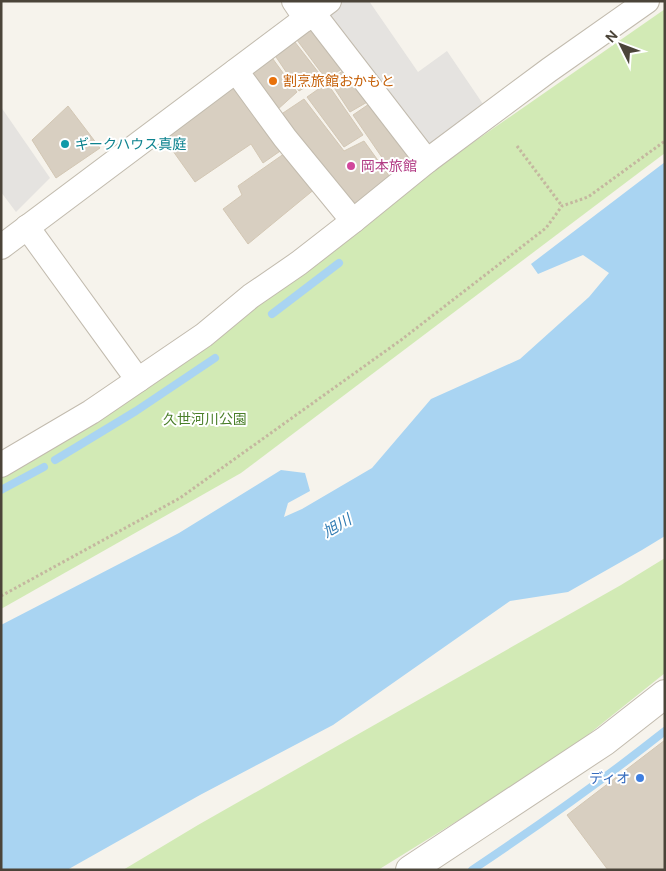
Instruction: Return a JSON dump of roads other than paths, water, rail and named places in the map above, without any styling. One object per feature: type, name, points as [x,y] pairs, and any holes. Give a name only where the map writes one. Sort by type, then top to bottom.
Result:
[{"type":"street","points":[[1,465],[90,412],[204,335],[251,296],[299,263],[427,161],[549,70],[647,1]]},
{"type":"street","points":[[1,247],[236,71],[311,9],[427,161]]},
{"type":"street","points":[[236,71],[285,138],[353,221]]},
{"type":"street","points":[[27,227],[138,380]]},
{"type":"street","points":[[410,870],[605,741],[665,694]]},
{"type":"water","name":"旭川","points":[[665,162],[665,536],[568,592],[510,601],[333,725],[200,795],[67,870],[1,870],[1,625],[179,533],[281,470],[305,473],[310,491],[288,503],[284,517],[302,509],[372,468],[431,399],[520,359],[589,297],[609,273],[583,255],[538,274],[531,264]]},
{"type":"waterway","points":[[272,314],[339,263]]},
{"type":"waterway","points":[[55,460],[136,411],[215,358]]},
{"type":"waterway","points":[[1,490],[44,467]]},
{"type":"waterway","points":[[472,870],[570,802],[665,731]]},
{"type":"place","name":"割烹旅館おかもと","points":[[273,81]]},
{"type":"place","name":"ギークハウス真庭","points":[[65,144]]},
{"type":"place","name":"岡本旅館","points":[[351,166]]},
{"type":"place","name":"ディオ","points":[[640,778]]},
{"type":"park label","name":"久世河川公園","points":[[205,419]]}]
